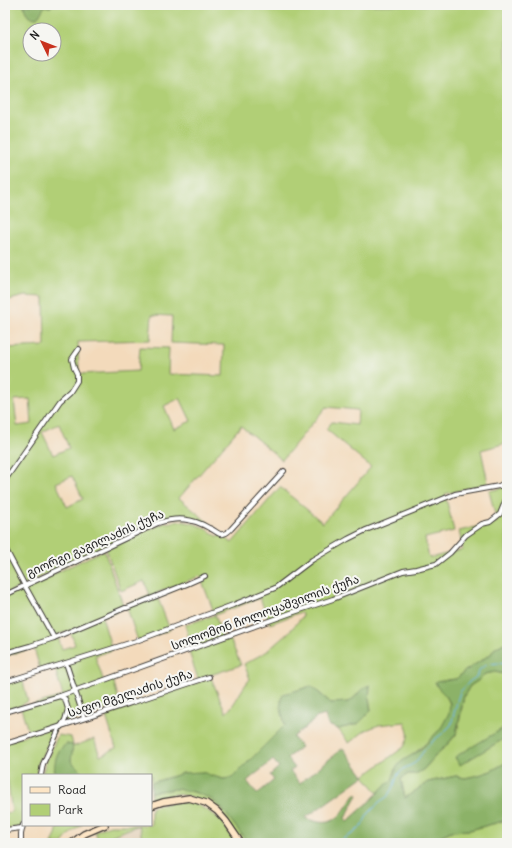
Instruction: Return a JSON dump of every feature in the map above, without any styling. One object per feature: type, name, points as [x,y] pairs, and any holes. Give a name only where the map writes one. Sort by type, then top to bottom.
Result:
[{"type":"main road","points":[[152,806],[189,798],[206,803],[226,820],[241,843]]},
{"type":"main road","points":[[72,843],[84,834],[104,826]]},
{"type":"street","points":[[5,480],[60,400],[70,392],[78,381],[72,360],[79,349]]},
{"type":"street","name":"გიორგი გაგილაძის ქუჩა","points":[[5,595],[166,520],[183,519],[196,522],[209,527],[220,534],[226,534],[284,471]]},
{"type":"street","points":[[5,682],[136,641],[276,588],[312,560],[366,530],[455,494],[499,486],[507,481]]},
{"type":"street","name":"სოლომონ ჩოლოყაშვილის ქუჩა","points":[[5,712],[60,696],[151,664],[333,599],[403,571],[436,564],[450,553],[470,532],[482,524],[490,522],[500,514],[507,497]]},
{"type":"street","points":[[5,548],[54,638]]},
{"type":"street","points":[[5,653],[54,638],[205,576]]},
{"type":"street","points":[[66,663],[84,718]]},
{"type":"street","name":"საფო მგელაძის ქუჩა","points":[[41,774],[43,764],[61,726],[209,677]]},
{"type":"street","points":[[5,744],[61,726],[65,720],[68,709],[65,699],[60,696]]},
{"type":"street","points":[[5,830],[23,826],[21,843]]},
{"type":"shaded area","points":[[139,826],[143,843],[96,843]]},
{"type":"green space","points":[[5,5],[24,5],[26,13],[41,10],[45,6],[50,7],[53,5],[507,5],[507,443],[481,450],[488,483],[445,494],[454,531],[425,538],[429,558],[463,550],[459,531],[497,522],[489,491],[507,487],[507,644],[506,642],[495,648],[491,654],[465,671],[456,679],[446,680],[438,688],[446,696],[449,702],[450,711],[446,720],[432,738],[396,768],[392,780],[378,793],[364,776],[404,747],[408,734],[405,722],[379,725],[366,730],[349,743],[338,729],[358,724],[371,711],[369,699],[370,685],[361,690],[349,702],[331,703],[311,686],[298,690],[281,707],[285,725],[232,778],[223,779],[213,776],[183,773],[152,783],[152,774],[77,774],[81,771],[71,761],[72,747],[94,739],[100,756],[116,748],[105,713],[211,678],[226,713],[250,679],[244,664],[266,652],[288,633],[303,616],[301,612],[270,624],[260,598],[215,615],[200,576],[156,593],[170,630],[138,641],[126,605],[150,595],[144,581],[121,591],[106,549],[164,523],[180,521],[192,523],[205,528],[217,536],[223,536],[232,543],[280,487],[323,523],[371,467],[326,429],[332,422],[357,425],[358,410],[326,407],[282,460],[241,426],[179,498],[217,530],[189,518],[175,517],[158,521],[5,594],[5,348],[45,346],[44,297],[25,296],[5,301]],"holes":[[[152,315],[172,316],[171,343],[224,345],[223,376],[168,374],[169,348],[140,347],[138,371],[79,374],[78,342],[150,340]],[[180,398],[191,421],[174,429],[164,406]],[[30,399],[32,424],[17,426],[14,400]],[[59,424],[69,448],[53,455],[42,432]],[[72,476],[83,499],[67,507],[56,483]]]},
{"type":"green space","points":[[24,5],[53,5],[50,7],[45,6],[37,18],[29,17],[26,13]]},
{"type":"green space","points":[[104,550],[124,608],[102,617],[112,650],[95,656],[104,682],[113,679],[120,705],[58,725],[38,763],[36,774],[22,774],[21,827],[5,829],[5,813],[12,812],[7,777],[5,777],[5,742],[29,734],[21,708],[63,696],[54,665],[40,669],[34,648],[5,656],[5,597]],"holes":[[[70,630],[75,645],[62,649],[57,635]]]},
{"type":"green space","points":[[215,615],[224,640],[230,639],[241,665],[198,679],[189,652],[193,650],[185,625]]},
{"type":"green space","points":[[506,642],[507,673],[504,674],[495,672],[485,674],[470,686],[464,696],[456,734],[423,770],[415,774],[408,774],[401,779],[405,798],[428,782],[456,776],[465,778],[479,775],[491,771],[507,762],[507,820],[470,830],[451,831],[429,843],[248,843],[220,806],[211,799],[194,792],[176,789],[152,792],[152,783],[183,773],[202,772],[223,779],[232,778],[285,725],[281,706],[283,694],[311,686],[331,703],[349,702],[361,690],[370,685],[369,699],[371,711],[358,724],[338,729],[328,725],[325,715],[315,718],[293,737],[301,747],[287,758],[295,768],[290,771],[300,783],[343,748],[364,776],[305,818],[323,822],[336,819],[355,794],[358,795],[345,818],[347,822],[392,780],[396,768],[402,761],[417,752],[441,728],[449,713],[450,703],[435,682],[456,679],[465,671],[491,654],[495,648]],"holes":[[[273,760],[279,767],[270,775],[274,780],[257,794],[247,781]]]},
{"type":"green space","points":[[495,672],[504,674],[507,673],[507,726],[455,758],[460,764],[507,737],[507,762],[491,771],[479,775],[465,778],[456,776],[428,782],[405,798],[401,779],[408,774],[415,774],[423,770],[456,735],[464,696],[470,686],[485,674]]},
{"type":"green space","points":[[5,678],[6,684],[22,678],[28,701],[20,706],[5,710]]},
{"type":"green space","points":[[507,726],[507,737],[460,765],[455,757]]},
{"type":"green space","points":[[58,735],[71,737],[73,745],[66,744],[54,771],[56,774],[42,774],[45,764]]},
{"type":"green space","points":[[66,744],[73,745],[71,761],[81,771],[77,774],[56,774],[56,757]]},
{"type":"green space","points":[[176,789],[190,791],[212,799],[227,814],[248,843],[242,843],[219,810],[189,796],[176,794],[164,796],[152,801],[152,792]]},
{"type":"green space","points":[[176,802],[194,803],[208,811],[222,821],[235,843],[143,843],[139,826],[152,826],[152,808]]},
{"type":"green space","points":[[507,820],[507,843],[429,843],[451,831],[470,830]]},
{"type":"green space","points":[[58,826],[81,826],[71,833],[62,843],[52,843],[56,835]]},
{"type":"green space","points":[[108,826],[136,826],[98,841],[95,831]]},
{"type":"waterway","points":[[336,843],[354,833],[362,825],[368,814],[379,802],[387,797],[398,774],[405,768],[415,763],[434,740],[451,725],[460,692],[476,677],[480,669],[486,665],[497,663],[507,664]]},
{"type":"waterway","points":[[317,843],[331,843]]}]
